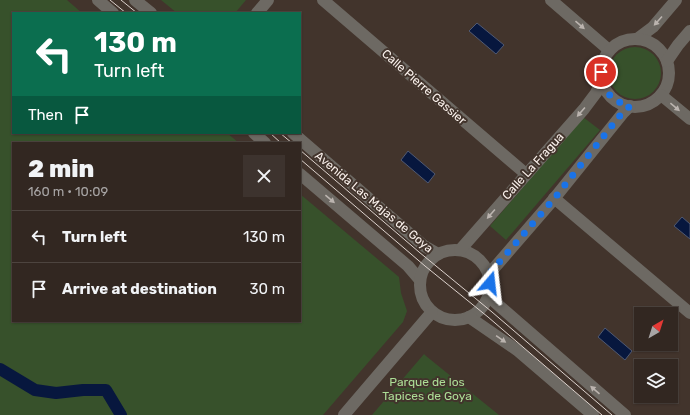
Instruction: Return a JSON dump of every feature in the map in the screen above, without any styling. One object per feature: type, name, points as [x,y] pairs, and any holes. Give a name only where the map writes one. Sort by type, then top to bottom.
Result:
[{"type":"street","points":[[98,0],[113,12]]},
{"type":"street","points":[[135,0],[150,12]]},
{"type":"street","points":[[258,12],[268,0]]},
{"type":"street","name":"Calle Pierre Gassier","points":[[323,0],[526,174]]},
{"type":"street","points":[[551,0],[609,50]]},
{"type":"street","points":[[637,39],[653,27],[676,0]]},
{"type":"street","points":[[667,61],[690,31]]},
{"type":"street","points":[[637,39],[650,42],[662,52],[667,61],[668,77],[667,84],[661,95],[646,105],[630,106],[621,104],[610,96],[602,80],[601,72],[603,60],[609,50],[624,40],[637,39]]},
{"type":"street","name":"Calle La Fragua","points":[[460,250],[584,109],[596,93],[602,80]]},
{"type":"street","points":[[661,95],[690,120]]},
{"type":"street","points":[[489,274],[554,198],[622,113],[630,106]]},
{"type":"street","points":[[255,134],[264,142]]},
{"type":"street","name":"Avenida Las Majas de Goya","points":[[293,134],[424,246],[438,254]]},
{"type":"street","points":[[301,175],[408,266],[420,280]]},
{"type":"street","points":[[554,198],[690,313]]},
{"type":"street","points":[[451,250],[460,250],[477,258],[484,265],[489,274],[489,297],[480,311],[469,318],[464,320],[452,320],[441,318],[432,312],[425,304],[421,296],[420,280],[425,266],[438,254],[451,250]]},
{"type":"street","points":[[489,297],[625,415]]},
{"type":"street","points":[[344,415],[432,312]]},
{"type":"street","points":[[469,318],[517,350],[593,415]]},
{"type":"green space","points":[[0,0],[67,0],[81,12],[12,12],[12,134],[228,134],[238,142],[12,142],[12,322],[301,322],[301,195],[399,277],[401,293],[407,311],[403,322],[323,415],[0,415]]},
{"type":"green space","points":[[161,0],[246,0],[236,12],[176,12]]},
{"type":"green space","points":[[635,47],[645,49],[653,55],[659,63],[661,73],[659,83],[653,91],[645,97],[635,99],[625,97],[617,91],[611,83],[609,73],[611,63],[617,55],[625,49]]},
{"type":"green space","points":[[583,117],[600,130],[506,240],[490,226]]},
{"type":"green space","name":"Parque de los Tapices de Goya","points":[[424,354],[426,356],[499,415],[372,415]]},
{"type":"water","points":[[477,23],[504,45],[496,54],[469,31]]},
{"type":"water","points":[[408,151],[435,174],[428,183],[401,160]]},
{"type":"water","points":[[682,217],[690,224],[690,239],[674,226]]},
{"type":"water","points":[[605,328],[632,351],[625,360],[598,337]]},
{"type":"waterway","points":[[0,369],[35,390],[56,393],[83,390],[106,390],[121,415]]},
{"type":"tram line","points":[[110,0],[125,12]]},
{"type":"tram line","points":[[121,0],[136,12]]},
{"type":"tram line","points":[[271,134],[280,142]]},
{"type":"tram line","points":[[281,134],[291,142]]},
{"type":"tram line","points":[[301,151],[612,415]]},
{"type":"tram line","points":[[301,160],[602,415]]},
{"type":"route","points":[[490,283],[489,274],[553,200],[622,113],[630,106],[621,104],[610,96],[605,88],[601,72]]}]
